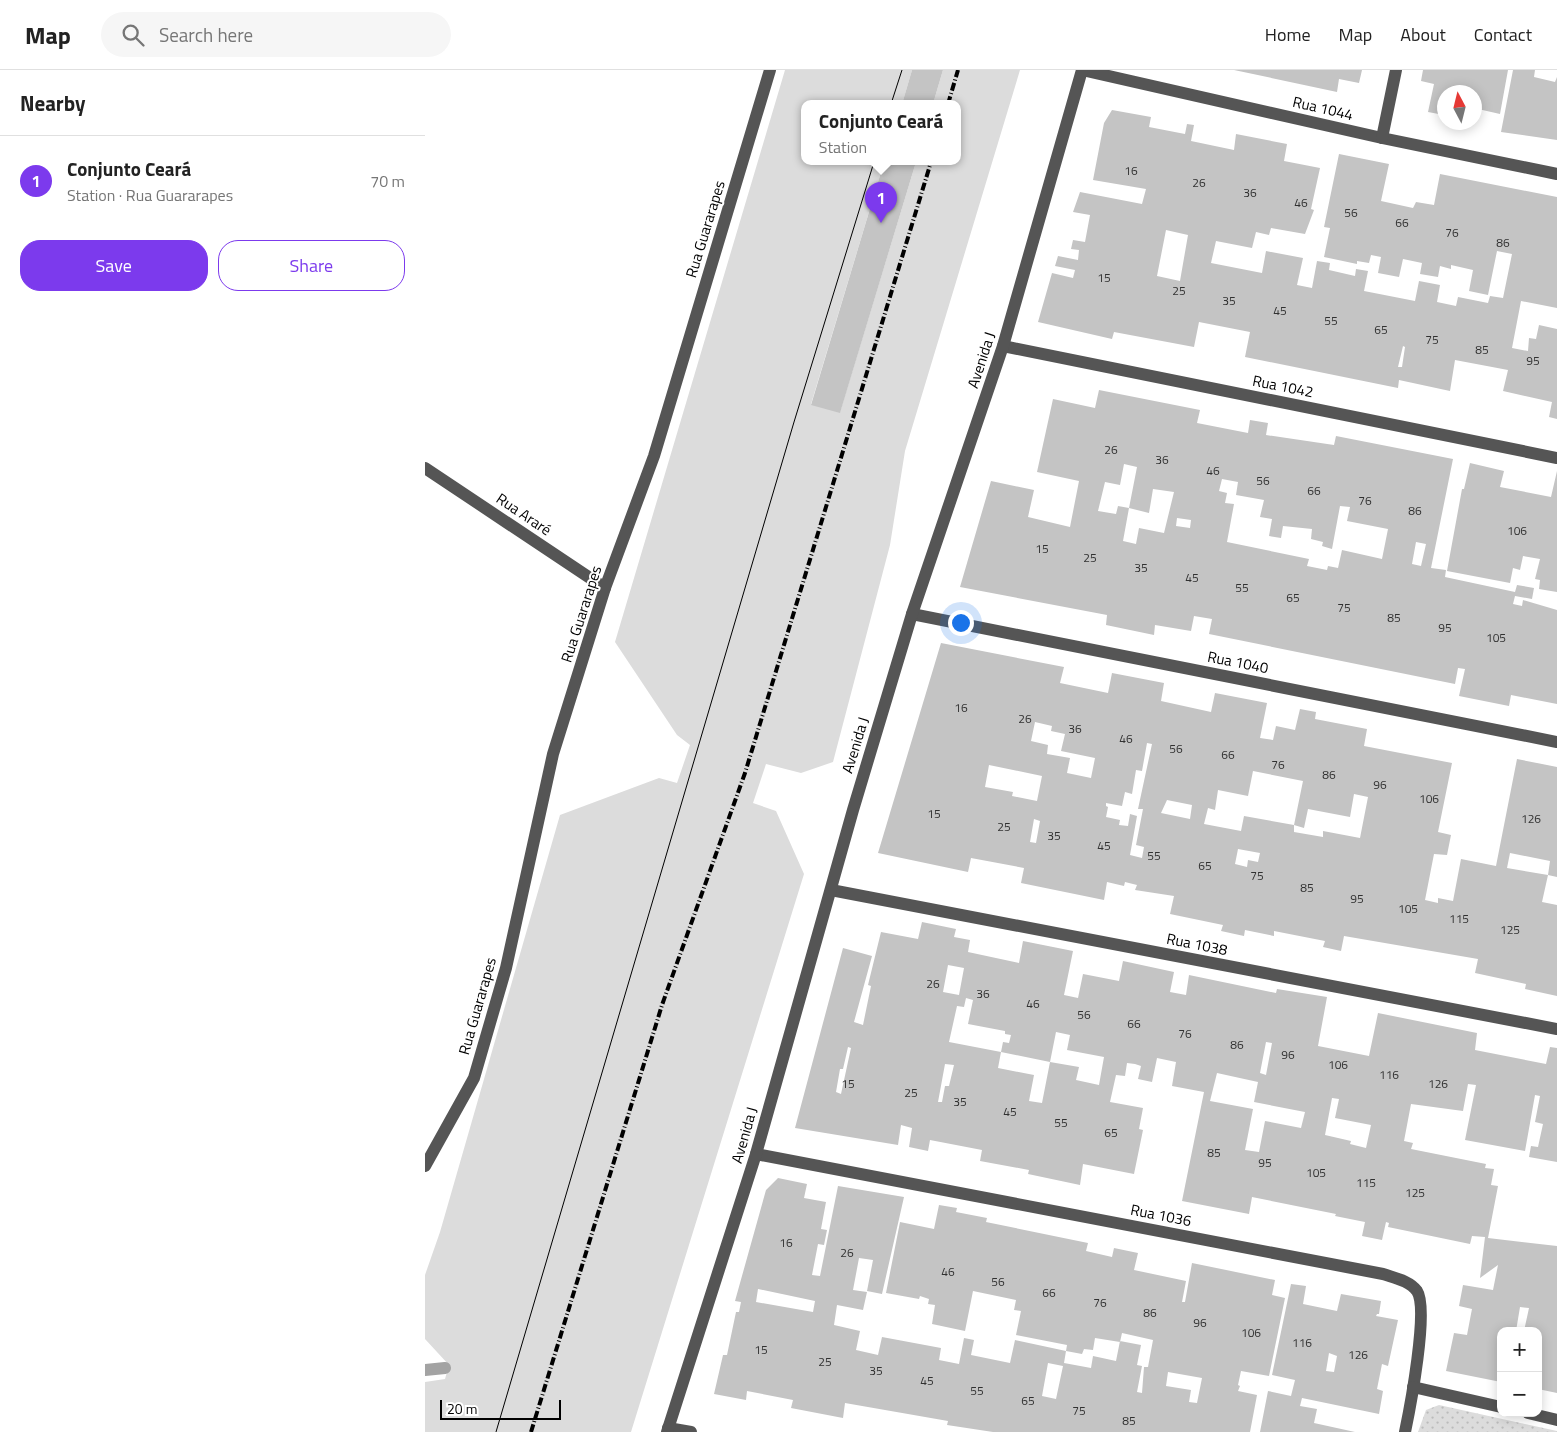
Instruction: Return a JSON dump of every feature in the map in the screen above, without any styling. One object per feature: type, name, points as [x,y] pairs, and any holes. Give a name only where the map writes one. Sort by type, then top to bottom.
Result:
[{"type":"street","name":"Rua Guararapes","points":[[425,1166],[474,1078],[506,968],[553,754],[605,588],[654,456],[770,70]]},
{"type":"street","name":"Rua 1044","points":[[1082,70],[1383,138],[1557,174]]},
{"type":"street","name":"Avenida J","points":[[667,1430],[756,1154],[912,614],[1003,346],[1082,70]]},
{"type":"street","points":[[1383,138],[1396,70]]},
{"type":"street","name":"Rua 1042","points":[[1003,346],[1557,458]]},
{"type":"street","name":"Rua Araré","points":[[425,468],[605,588]]},
{"type":"street","name":"Rua 1040","points":[[912,614],[1557,742]]},
{"type":"street","name":"Rua 1038","points":[[831,890],[1557,1029]]},
{"type":"street","name":"Rua 1036","points":[[756,1154],[1383,1274],[1404,1280],[1417,1292],[1422,1309],[1413,1387],[1405,1432]]},
{"type":"street","points":[[1413,1387],[1497,1406]]},
{"type":"street","points":[[1542,1416],[1557,1420]]},
{"type":"street","points":[[667,1430],[691,1432]]},
{"type":"shaded area","points":[[785,70],[912,70],[903,100],[801,100],[801,165],[883,165],[811,404],[840,412],[915,165],[961,165],[961,100],[934,100],[943,70],[1020,70],[905,451],[890,545],[833,762],[801,773],[766,764],[753,803],[776,811],[804,874],[631,1432],[425,1432],[425,1382],[445,1379],[449,1365],[425,1339],[425,1275],[440,1232],[560,815],[659,778],[677,783],[690,745],[677,735],[615,642]]},
{"type":"shaded area","points":[[1439,1405],[1557,1432],[1418,1432],[1426,1410]]},
{"type":"building","points":[[912,70],[943,70],[934,100],[903,100]]},
{"type":"building","points":[[1234,70],[1362,70],[1359,83],[1339,79],[1337,92]]},
{"type":"building","points":[[1423,70],[1508,70],[1500,114],[1482,110],[1482,85],[1437,85],[1437,114],[1428,112],[1434,84],[1421,81]]},
{"type":"building","points":[[1513,70],[1535,70],[1534,77],[1555,82],[1557,77],[1557,140],[1501,132]]},
{"type":"building","points":[[1112,110],[1151,117],[1149,127],[1185,134],[1187,124],[1194,125],[1191,141],[1234,150],[1236,134],[1287,144],[1284,161],[1320,168],[1311,209],[1314,210],[1305,234],[1271,228],[1269,235],[1256,232],[1252,248],[1216,241],[1211,263],[1262,273],[1266,251],[1303,258],[1297,285],[1312,288],[1317,261],[1330,263],[1329,270],[1355,276],[1356,269],[1368,271],[1364,291],[1415,301],[1419,281],[1440,285],[1437,302],[1456,306],[1458,297],[1488,303],[1490,296],[1503,298],[1512,254],[1497,251],[1488,295],[1469,291],[1473,270],[1451,265],[1451,269],[1440,266],[1438,277],[1420,274],[1422,263],[1403,259],[1399,277],[1378,273],[1381,257],[1371,255],[1369,263],[1357,261],[1357,264],[1324,257],[1330,228],[1324,227],[1339,154],[1389,164],[1381,201],[1413,208],[1416,202],[1434,205],[1440,174],[1557,197],[1557,308],[1521,301],[1512,348],[1528,351],[1529,338],[1536,339],[1539,325],[1557,329],[1557,419],[1549,417],[1552,402],[1503,391],[1508,370],[1455,360],[1450,391],[1399,380],[1398,388],[1245,357],[1250,332],[1199,322],[1194,347],[1114,332],[1112,339],[1038,322],[1052,273],[1073,278],[1075,270],[1055,266],[1058,256],[1078,260],[1079,250],[1071,249],[1073,240],[1085,242],[1090,215],[1073,212],[1080,192],[1142,204],[1146,189],[1093,180],[1104,123]],"holes":[[[1166,230],[1188,235],[1180,281],[1157,276]],[[1403,346],[1405,347],[1402,367],[1398,367]]]},
{"type":"building","points":[[883,165],[915,165],[840,413],[811,405]]},
{"type":"building","points":[[1099,390],[1200,410],[1197,423],[1248,433],[1250,420],[1268,423],[1266,435],[1334,445],[1336,436],[1453,459],[1431,568],[1446,570],[1445,577],[1515,592],[1517,585],[1534,588],[1532,599],[1515,596],[1513,604],[1522,606],[1523,600],[1557,610],[1557,704],[1511,695],[1509,706],[1459,696],[1465,669],[1458,668],[1455,684],[1209,634],[1212,619],[1194,616],[1191,631],[1155,625],[1154,635],[1106,625],[1107,615],[960,587],[991,481],[1034,490],[1028,517],[1070,527],[1079,481],[1037,472],[1053,399],[1095,408]],"holes":[[[1124,464],[1137,467],[1129,508],[1118,506],[1116,514],[1098,511],[1105,482],[1120,485]],[[1222,479],[1238,482],[1236,495],[1264,500],[1260,517],[1272,519],[1269,536],[1281,538],[1283,526],[1312,529],[1311,539],[1323,542],[1322,546],[1332,549],[1340,506],[1350,507],[1347,521],[1388,529],[1382,559],[1342,550],[1338,568],[1328,566],[1327,570],[1307,566],[1309,559],[1227,542],[1234,504],[1225,503],[1227,493],[1219,491]],[[1153,489],[1174,492],[1164,533],[1139,528],[1136,544],[1123,541],[1129,508],[1149,513]],[[1177,518],[1191,520],[1190,528],[1176,526]],[[1416,542],[1426,544],[1421,566],[1412,564]]]},
{"type":"building","points":[[1470,463],[1504,471],[1500,487],[1551,497],[1557,471],[1557,592],[1539,589],[1540,580],[1535,579],[1540,559],[1523,556],[1520,570],[1513,568],[1510,583],[1447,571],[1462,489],[1464,489]]},
{"type":"building","points":[[941,643],[1064,667],[1060,683],[1108,693],[1112,673],[1164,683],[1161,701],[1211,712],[1215,693],[1267,703],[1260,738],[1273,740],[1276,726],[1295,730],[1300,709],[1316,712],[1315,719],[1367,729],[1364,746],[1452,763],[1438,832],[1451,835],[1447,855],[1434,854],[1425,900],[1438,903],[1438,898],[1453,901],[1461,859],[1496,866],[1517,759],[1557,767],[1557,877],[1548,875],[1542,902],[1557,905],[1557,996],[1525,989],[1526,984],[1475,973],[1478,959],[1344,936],[1341,951],[1323,947],[1325,941],[1274,931],[1274,936],[1245,930],[1244,936],[1221,931],[1223,925],[1170,914],[1174,896],[1135,890],[1137,885],[1125,882],[1124,886],[1107,882],[1104,900],[1021,883],[1024,868],[971,858],[968,872],[878,853]],"holes":[[[1035,722],[1052,726],[1051,731],[1065,734],[1061,751],[1095,758],[1091,778],[1067,773],[1070,758],[1047,754],[1048,745],[1031,741]],[[1147,743],[1152,744],[1138,809],[1143,809],[1136,845],[1144,847],[1142,858],[1130,855],[1137,816],[1130,814],[1128,826],[1119,825],[1120,820],[1106,817],[1108,807],[1106,803],[1122,806],[1125,792],[1132,794],[1136,770],[1142,771]],[[989,765],[1042,776],[1037,801],[1012,796],[1013,792],[985,787]],[[1253,771],[1303,781],[1294,825],[1244,816],[1241,831],[1204,824],[1208,808],[1215,810],[1218,790],[1248,796]],[[1354,794],[1368,797],[1360,838],[1323,831],[1323,837],[1294,832],[1294,825],[1304,828],[1308,809],[1350,817]],[[1167,800],[1192,805],[1190,819],[1161,813]],[[1034,819],[1040,821],[1036,843],[1030,842]],[[1238,849],[1260,853],[1258,862],[1248,860],[1247,867],[1235,864]],[[1510,853],[1550,861],[1548,875],[1507,868]]]},
{"type":"building","points":[[922,922],[956,929],[954,937],[970,940],[968,952],[1019,963],[1023,941],[1073,951],[1064,995],[1078,998],[1083,974],[1119,981],[1123,961],[1174,972],[1170,992],[1186,995],[1189,975],[1276,993],[1277,989],[1327,997],[1318,1046],[1369,1056],[1378,1013],[1477,1033],[1475,1050],[1546,1064],[1550,1047],[1557,1048],[1557,1162],[1529,1157],[1531,1146],[1538,1147],[1543,1124],[1535,1122],[1540,1096],[1535,1095],[1525,1151],[1465,1140],[1476,1085],[1468,1084],[1463,1111],[1411,1104],[1404,1141],[1413,1143],[1411,1149],[1486,1164],[1485,1168],[1494,1169],[1491,1185],[1498,1186],[1488,1238],[1557,1246],[1557,1393],[1542,1390],[1542,1327],[1525,1327],[1529,1308],[1520,1307],[1517,1327],[1497,1327],[1497,1381],[1446,1371],[1454,1333],[1467,1335],[1472,1309],[1459,1306],[1463,1285],[1493,1290],[1498,1265],[1480,1278],[1485,1237],[1472,1236],[1470,1244],[1388,1227],[1389,1223],[1386,1222],[1382,1240],[1362,1236],[1365,1222],[1335,1216],[1336,1214],[1252,1197],[1249,1214],[1182,1201],[1204,1092],[1172,1086],[1176,1062],[1157,1058],[1152,1082],[1138,1079],[1141,1066],[1135,1064],[1127,1063],[1125,1076],[1116,1075],[1110,1102],[1143,1108],[1139,1129],[1143,1130],[1134,1174],[1083,1164],[1080,1185],[1028,1174],[1029,1170],[980,1161],[982,1150],[930,1140],[928,1151],[909,1147],[912,1128],[901,1125],[898,1145],[795,1128],[843,948],[872,956],[854,1022],[863,1025],[871,986],[868,985],[881,932],[918,939]],"holes":[[[948,965],[964,968],[959,995],[943,992]],[[966,998],[973,1000],[968,1024],[1005,1031],[1005,1034],[1011,1035],[1009,1043],[1003,1042],[1001,1052],[949,1042],[957,1006],[964,1007]],[[1056,1032],[1070,1035],[1067,1050],[1104,1057],[1099,1085],[1076,1080],[1079,1067],[1050,1062]],[[1266,1042],[1272,1043],[1266,1075],[1260,1073]],[[848,1047],[851,1048],[841,1094],[836,1092],[840,1069],[843,1069]],[[1001,1052],[1050,1062],[1042,1103],[1029,1101],[1034,1075],[998,1068]],[[945,1064],[954,1065],[949,1086],[945,1086],[942,1102],[938,1102]],[[1217,1073],[1258,1082],[1254,1102],[1305,1112],[1301,1128],[1265,1121],[1259,1152],[1245,1150],[1253,1109],[1210,1101]],[[1332,1098],[1339,1099],[1335,1118],[1371,1125],[1366,1148],[1350,1144],[1351,1141],[1325,1135]]]},
{"type":"building","points":[[778,1178],[807,1184],[804,1198],[826,1202],[821,1229],[827,1230],[824,1245],[818,1244],[812,1275],[820,1276],[838,1186],[904,1197],[882,1294],[867,1291],[873,1260],[859,1258],[853,1290],[867,1292],[863,1310],[837,1305],[834,1325],[860,1331],[856,1350],[878,1355],[882,1337],[941,1348],[939,1360],[959,1364],[964,1338],[974,1340],[971,1355],[1010,1363],[1015,1340],[1066,1351],[1067,1345],[1016,1335],[1021,1311],[1014,1310],[1016,1300],[973,1291],[965,1331],[932,1324],[935,1305],[928,1304],[929,1299],[920,1296],[919,1299],[886,1293],[900,1222],[934,1229],[939,1205],[957,1208],[956,1212],[987,1218],[986,1222],[1088,1243],[1086,1251],[1112,1257],[1114,1248],[1138,1253],[1134,1270],[1186,1281],[1182,1302],[1185,1302],[1192,1263],[1275,1280],[1272,1295],[1285,1298],[1269,1376],[1241,1371],[1238,1385],[1240,1386],[1238,1391],[1257,1395],[1250,1432],[993,1432],[947,1425],[948,1421],[845,1403],[843,1418],[791,1408],[793,1400],[747,1391],[746,1400],[714,1394],[723,1355],[727,1355],[736,1312],[739,1312],[741,1302],[735,1301],[766,1190]],"holes":[[[758,1289],[815,1301],[813,1312],[756,1302]],[[1122,1333],[1153,1340],[1148,1367],[1144,1367],[1142,1393],[1137,1392],[1142,1366],[1137,1365],[1141,1345],[1120,1341]],[[1095,1338],[1120,1342],[1116,1361],[1093,1356],[1091,1368],[1064,1363],[1066,1351],[1082,1354],[1084,1349],[1093,1350]],[[1048,1363],[1063,1366],[1056,1399],[1042,1396]],[[1168,1372],[1202,1378],[1197,1403],[1189,1402],[1191,1390],[1166,1386]]]},
{"type":"building","points":[[1291,1284],[1306,1286],[1303,1304],[1337,1311],[1341,1294],[1381,1301],[1379,1314],[1376,1316],[1398,1320],[1388,1366],[1382,1364],[1377,1389],[1383,1391],[1379,1414],[1302,1398],[1300,1406],[1317,1409],[1314,1423],[1355,1432],[1260,1432],[1268,1391],[1291,1396],[1295,1380],[1272,1375]],"holes":[[[1329,1353],[1337,1356],[1334,1372],[1326,1371]]]},
{"type":"waterway","points":[[425,1370],[445,1368]]},
{"type":"tram line","points":[[892,100],[902,70]]},
{"type":"tram line","points":[[496,1432],[794,422],[873,165]]},
{"type":"railway","points":[[949,100],[958,70]]},
{"type":"railway","points":[[531,1432],[662,1005],[745,773],[930,165]]},
{"type":"place","name":"Conjunto Ceará","points":[[881,223]]}]
